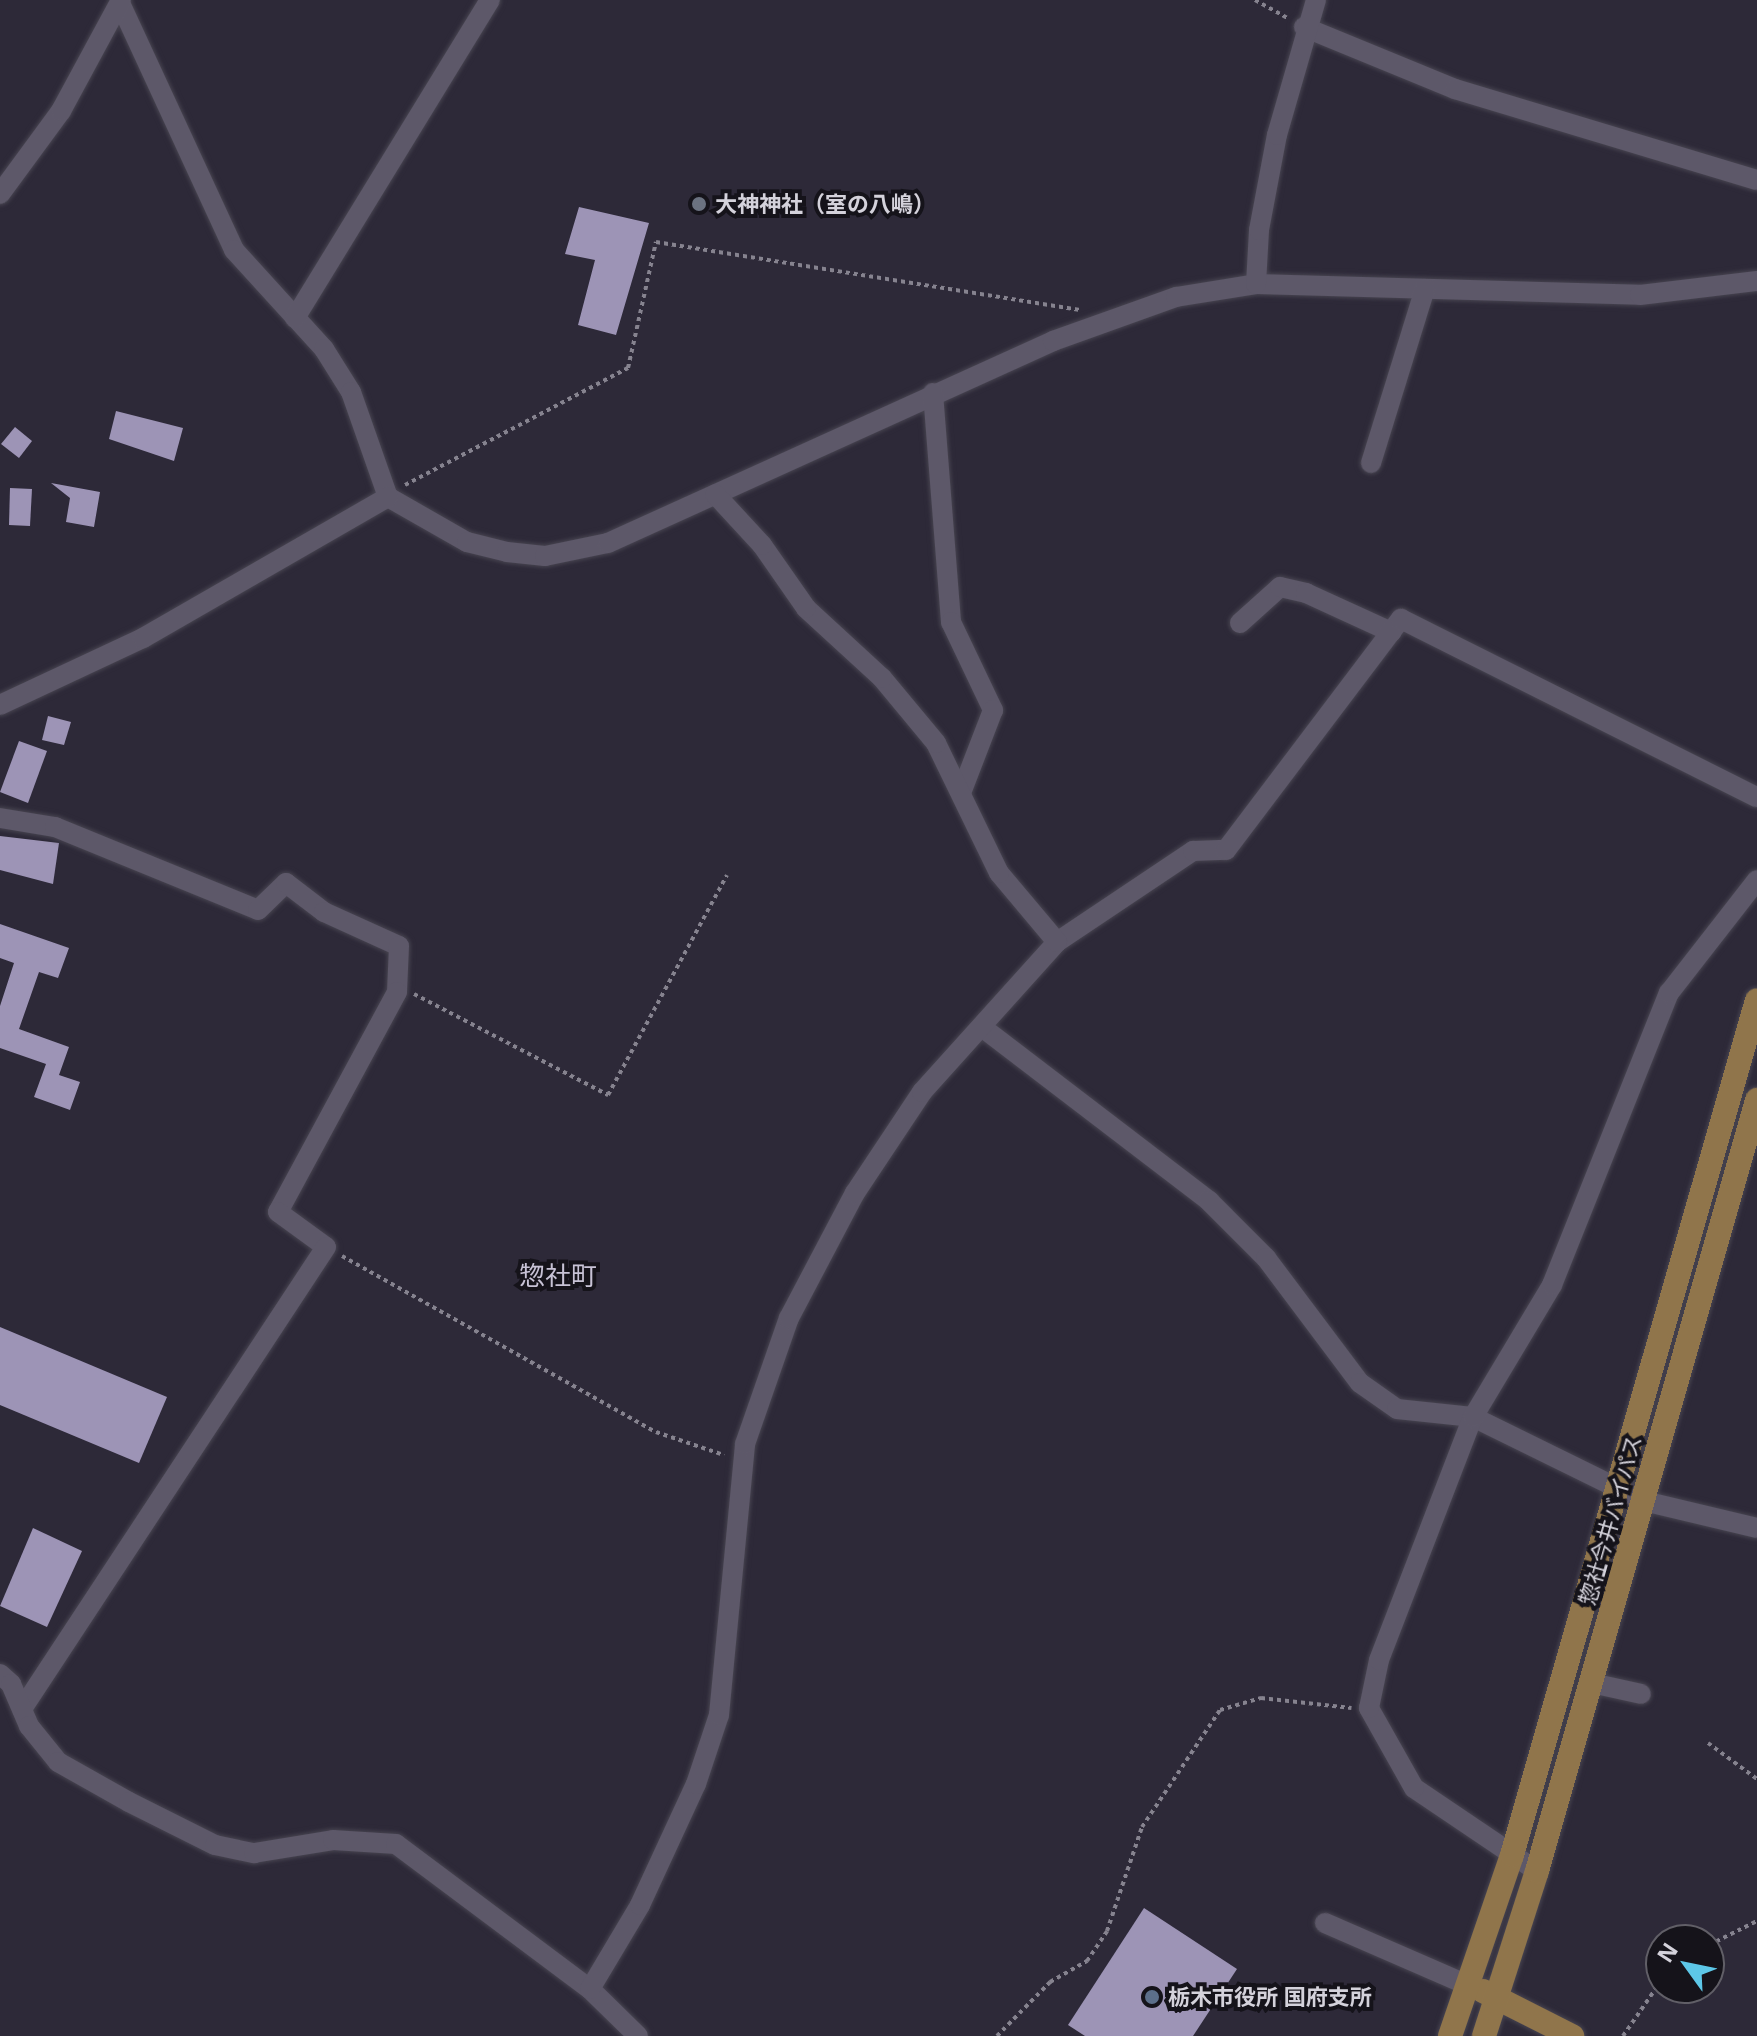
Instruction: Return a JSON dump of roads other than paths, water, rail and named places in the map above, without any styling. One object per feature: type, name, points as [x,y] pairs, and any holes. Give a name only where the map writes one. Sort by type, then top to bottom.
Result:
[{"type":"main road","name":"惣社今井バイパス","points":[[1450,2036],[1470,1986],[1512,1855],[1757,1000]]},
{"type":"main road","name":"惣社今井バイパス","points":[[1484,2036],[1537,1871],[1757,1100]]},
{"type":"main road","points":[[1470,1986],[1499,1996],[1572,2036]]},
{"type":"street","points":[[295,318],[490,0]]},
{"type":"street","points":[[1256,284],[1259,230],[1304,27],[1316,0]]},
{"type":"street","points":[[121,1],[234,250],[324,349],[351,392],[388,497],[467,542],[545,556],[608,543],[933,393],[1119,316],[1176,297],[1256,284],[1640,295],[1757,281]]},
{"type":"street","points":[[0,194],[61,111],[121,1]]},
{"type":"street","points":[[1304,27],[1455,89],[1757,180]]},
{"type":"street","points":[[1371,463],[1425,289]]},
{"type":"street","points":[[933,393],[951,622],[993,710],[961,793]]},
{"type":"street","points":[[715,494],[762,545],[806,608],[882,678],[936,743],[999,873],[1057,942]]},
{"type":"street","points":[[0,705],[143,638],[388,497]]},
{"type":"street","points":[[1240,623],[1280,587],[1306,593],[1391,632]]},
{"type":"street","points":[[590,1989],[640,1905],[696,1784],[719,1715],[749,1431],[789,1318],[855,1193],[922,1092],[983,1028],[1057,942],[1193,851],[1226,850],[1401,619],[1757,797]]},
{"type":"street","points":[[0,818],[55,827],[258,910],[286,883],[324,912],[399,946],[397,986],[278,1212],[326,1247],[22,1709]]},
{"type":"street","points":[[1537,1871],[1414,1788],[1370,1711],[1379,1660],[1473,1417],[1552,1285],[1669,993],[1757,880]]},
{"type":"street","points":[[983,1028],[1209,1201],[1266,1258],[1360,1383],[1397,1409],[1473,1417],[1644,1501],[1757,1528]]},
{"type":"street","points":[[0,1674],[11,1684],[22,1709],[58,1762],[215,1845],[254,1853],[333,1840],[396,1844],[590,1989],[638,2036]]},
{"type":"street","points":[[1591,1683],[1641,1694]]},
{"type":"street","points":[[1325,1923],[1470,1986]]},
{"type":"place","name":"大神神社（室の八嶋）","points":[[699,204]]},
{"type":"place","name":"栃木市役所 国府支所","points":[[1152,1997]]},
{"type":"district","name":"惣社町","points":[[558,1276]]}]
